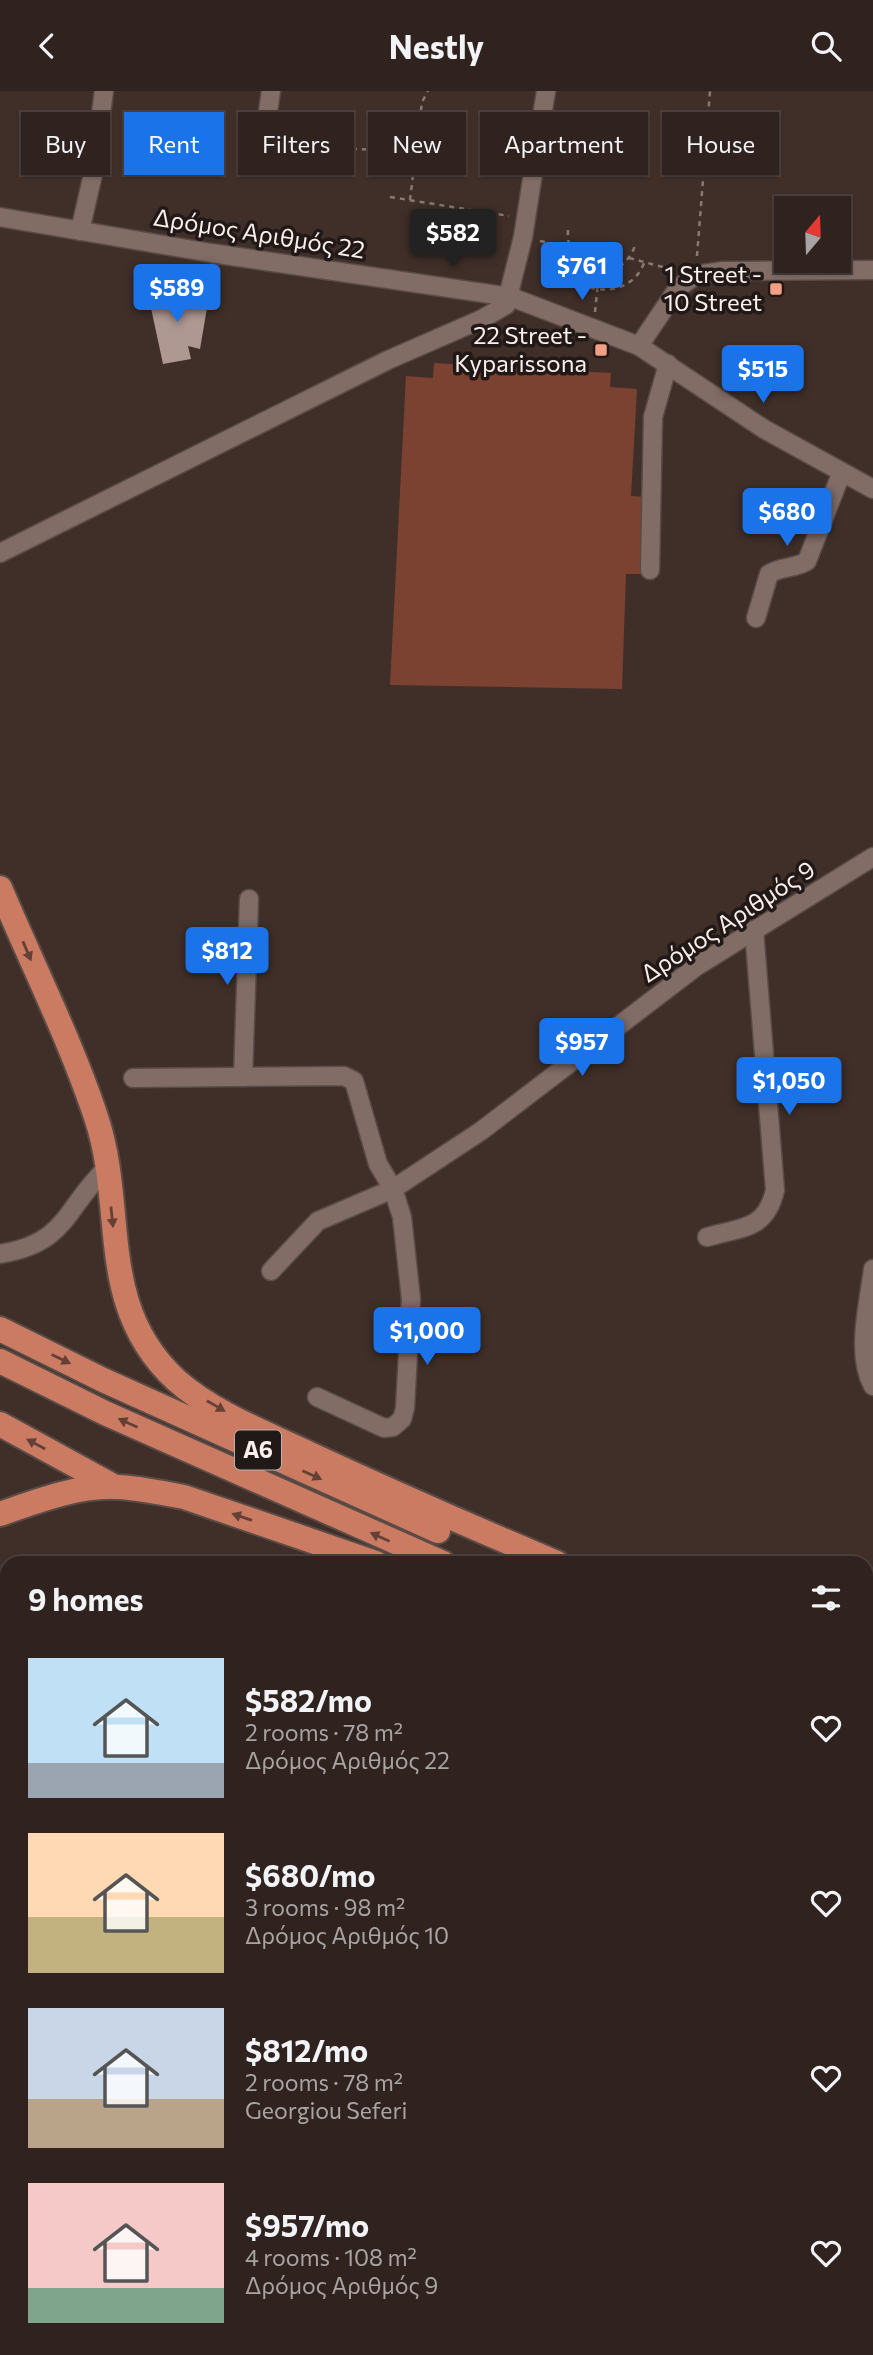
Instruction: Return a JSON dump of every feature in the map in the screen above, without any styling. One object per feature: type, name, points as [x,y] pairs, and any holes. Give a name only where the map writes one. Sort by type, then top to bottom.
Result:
[{"type":"highway","points":[[0,888],[93,1109],[108,1167],[111,1221],[124,1297],[132,1319],[176,1380],[211,1404],[260,1430],[443,1515],[540,1556]]},
{"type":"highway","name":"A6","points":[[0,1329],[103,1380],[423,1525],[501,1556]]},
{"type":"highway","name":"A6","points":[[0,1361],[105,1413],[427,1556]]},
{"type":"highway","points":[[0,1424],[115,1487]]},
{"type":"highway","points":[[0,1514],[52,1496],[115,1487],[184,1497],[356,1556]]},
{"type":"street","points":[[80,231],[93,174],[104,91]]},
{"type":"street","points":[[268,112],[271,91]]},
{"type":"street","points":[[0,553],[388,360],[482,319],[506,305],[511,297],[523,237],[546,91]]},
{"type":"street","name":"Δρόμος Αριθμός 22","points":[[0,217],[511,297],[639,346],[764,429],[841,474],[873,489]]},
{"type":"street","points":[[639,346],[678,288],[696,275],[723,271],[873,270]]},
{"type":"street","points":[[650,570],[653,417],[668,364]]},
{"type":"street","points":[[756,618],[769,574],[777,569],[799,566],[807,561],[841,474]]},
{"type":"street","name":"Δρόμος Αριθμός 9","points":[[271,1271],[318,1221],[393,1189],[481,1131],[697,966],[873,857]]},
{"type":"street","points":[[243,1077],[249,899]]},
{"type":"street","points":[[707,1237],[760,1222],[771,1210],[775,1190],[754,930]]},
{"type":"street","points":[[133,1078],[344,1076],[354,1081],[378,1164],[393,1189],[402,1217],[411,1299],[405,1408],[401,1419],[393,1427],[384,1428],[317,1397]]},
{"type":"street","points":[[0,1254],[34,1245],[53,1233],[69,1218],[92,1181],[108,1167]]},
{"type":"street","points":[[873,1269],[865,1349],[868,1377],[873,1386]]},
{"type":"path","points":[[420,112],[428,91]]},
{"type":"path","points":[[629,258],[696,275],[710,91]]},
{"type":"path","points":[[410,200],[412,175]]},
{"type":"path","points":[[390,197],[526,219]]},
{"type":"path","points":[[568,230],[569,248],[576,261],[599,272],[617,269],[629,258],[636,243]]},
{"type":"path","points":[[523,237],[569,248]]},
{"type":"path","points":[[555,244],[555,256],[565,274],[597,289],[624,285],[636,277],[644,262]]},
{"type":"path","points":[[592,326],[599,272]]},
{"type":"shaded area","points":[[434,363],[611,373],[610,387],[637,389],[631,496],[647,497],[643,574],[626,574],[622,689],[390,685],[406,376],[433,378]]},
{"type":"building","points":[[175,288],[177,297],[208,302],[200,349],[188,346],[191,359],[163,364],[148,294]]},
{"type":"place","name":"1 Street - 10 Street","points":[[776,289]]},
{"type":"place","name":"22 Street - Kyparissona","points":[[601,350]]}]
